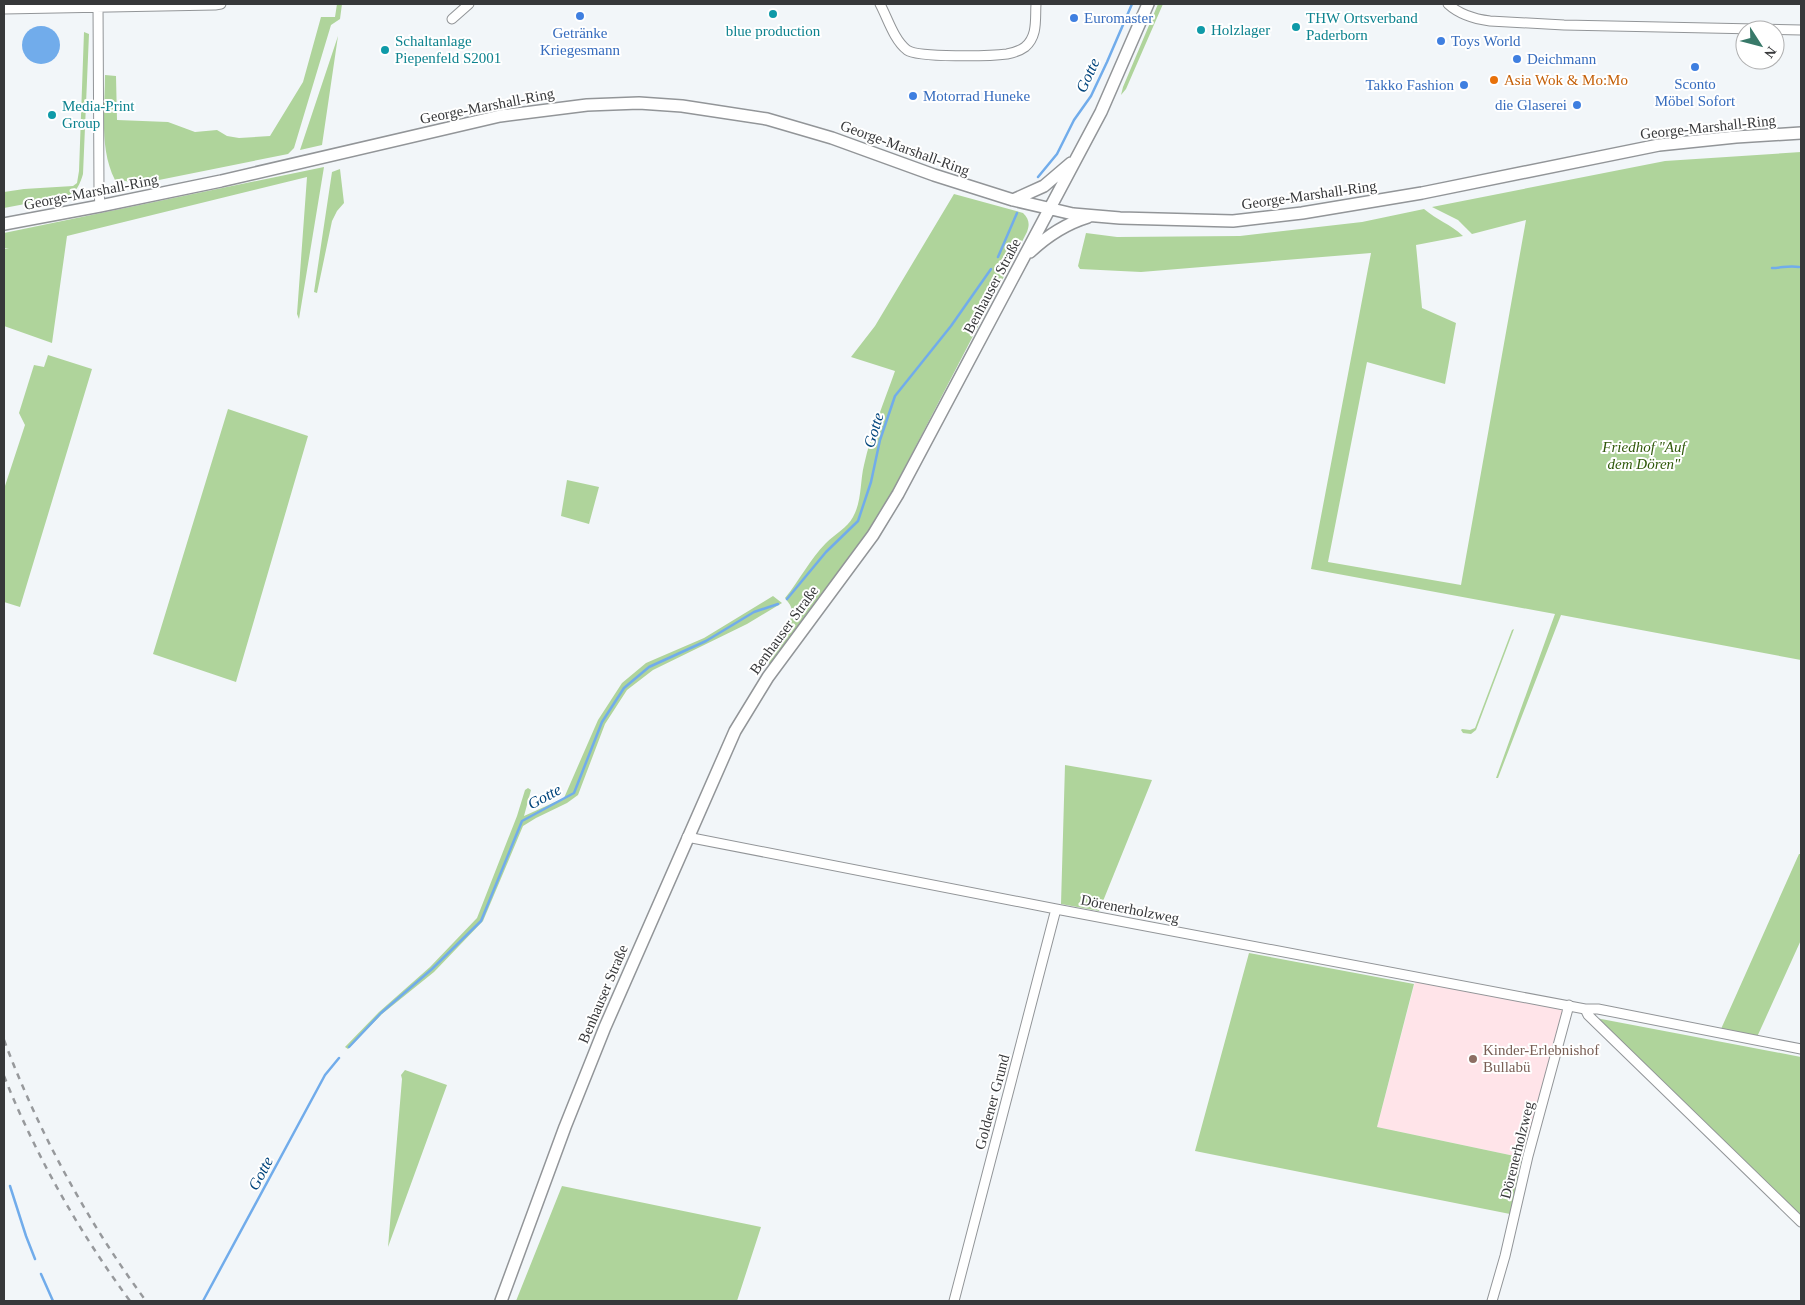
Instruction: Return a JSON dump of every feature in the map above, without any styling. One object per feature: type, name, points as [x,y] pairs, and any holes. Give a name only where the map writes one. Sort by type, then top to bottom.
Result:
[{"type":"main road","name":"Benhauser Straße","points":[[501,1301],[565,1127],[601,1036],[717,768],[744,714],[781,659],[873,535],[898,494],[1050,209],[1112,87],[1148,4]]},
{"type":"main road","name":"George-Marshall-Ring","points":[[4,224],[100,206],[491,118],[537,110],[587,105],[639,103],[740,113],[832,138],[973,188],[1050,209],[1090,216],[1233,221],[1302,213],[1422,192],[1659,145],[1736,136],[1801,133]]},
{"type":"main road","points":[[1013,200],[1044,186],[1077,156]]},
{"type":"main road","points":[[1024,259],[1044,239],[1059,229],[1090,216]]},
{"type":"street","points":[[4,9],[220,4]]},
{"type":"street","points":[[452,19],[469,4]]},
{"type":"street","points":[[880,4],[895,34],[908,51],[919,55],[995,55],[1010,54],[1024,48],[1035,31],[1036,4]]},
{"type":"street","points":[[1448,4],[1462,14],[1477,20],[1564,25],[1801,30]]},
{"type":"street","points":[[98,6],[100,206]]},
{"type":"street","name":"Dörenerholzweg","points":[[687,837],[1056,909],[1585,1009],[1598,1009],[1801,1049]]},
{"type":"street","name":"Goldener Grund","points":[[954,1301],[1056,909]]},
{"type":"street","name":"Dörenerholzweg","points":[[1492,1301],[1505,1256],[1528,1156],[1569,1005]]},
{"type":"street","points":[[1585,1009],[1595,1022],[1801,1222]]},
{"type":"shaded area","name":"Kinder-Erlebnishof Bullabü","points":[[1415,982],[1561,1009],[1564,1013],[1524,1158],[1377,1127]]},
{"type":"green space","points":[[337,4],[342,4],[340,19],[331,25],[294,148],[288,154],[149,182],[135,184],[119,179],[115,180],[110,168],[105,142],[105,75],[116,76],[117,120],[168,122],[195,132],[217,130],[227,136],[239,138],[270,136],[303,82],[321,17],[335,17]]},
{"type":"green space","points":[[1158,4],[1163,4],[1126,89],[1121,95],[1123,87]]},
{"type":"green space","points":[[84,32],[89,34],[83,174],[79,184],[76,190],[67,196],[4,208],[4,192],[73,186],[77,183]]},
{"type":"green space","points":[[338,36],[322,145],[300,150]]},
{"type":"green space","name":"Friedhof \"Auf dem Dören\"","points":[[1801,152],[1801,660],[1561,615],[1498,778],[1496,778],[1555,614],[1311,569],[1371,253],[1141,272],[1080,269],[1078,266],[1086,233],[1117,237],[1240,236],[1362,222],[1424,209],[1463,236],[1416,245],[1422,308],[1456,323],[1445,384],[1367,362],[1328,562],[1461,585],[1526,220],[1472,234],[1458,220],[1432,207],[1665,161]]},
{"type":"green space","points":[[324,167],[299,319],[297,314],[307,177],[67,236],[52,343],[4,326],[4,249],[9,248],[4,248],[4,233]]},
{"type":"green space","points":[[340,169],[344,203],[332,221],[317,293],[314,292],[332,172]]},
{"type":"green space","points":[[954,194],[1023,213],[1027,217],[1027,232],[892,492],[869,531],[769,665],[772,650],[790,621],[792,614],[791,606],[785,598],[820,549],[848,524],[856,511],[867,453],[895,371],[851,357],[875,326]]},
{"type":"green space","points":[[48,355],[92,369],[20,607],[4,602],[4,489],[25,425],[19,413],[34,365],[44,367]]},
{"type":"green space","points":[[228,409],[308,436],[236,682],[153,654]]},
{"type":"green space","points":[[567,480],[599,487],[589,524],[561,516]]},
{"type":"green space","points":[[773,596],[782,603],[747,624],[653,670],[627,690],[605,724],[578,795],[567,803],[523,826],[483,921],[434,972],[382,1014],[348,1049],[345,1047],[379,1012],[430,967],[477,918],[517,816],[525,790],[528,788],[531,790],[524,816],[564,798],[598,720],[622,683],[646,663],[704,638]]},
{"type":"green space","points":[[1514,629],[1476,730],[1471,734],[1463,733],[1462,729],[1470,730],[1475,728]]},
{"type":"green space","points":[[1065,765],[1152,780],[1099,911],[1061,904]]},
{"type":"green space","points":[[1799,854],[1801,854],[1801,940],[1757,1037],[1721,1029]]},
{"type":"green space","points":[[1249,953],[1414,984],[1377,1127],[1524,1158],[1510,1214],[1195,1151]]},
{"type":"green space","points":[[1596,1018],[1801,1057],[1801,1216]]},
{"type":"green space","points":[[405,1070],[447,1085],[388,1247],[401,1075]]},
{"type":"green space","points":[[562,1186],[761,1227],[737,1301],[516,1301]]},
{"type":"water","points":[[41,26],[55,31],[60,45],[55,59],[41,64],[27,59],[22,45],[27,31]]},
{"type":"waterway","name":"Gotte","points":[[1038,177],[1057,154],[1074,120],[1091,96],[1132,4]]},
{"type":"waterway","name":"Gotte","points":[[998,257],[1017,213]]},
{"type":"waterway","points":[[1772,268],[1799,267]]},
{"type":"waterway","name":"Gotte","points":[[787,599],[826,552],[858,521],[871,482],[880,440],[895,396],[951,326],[991,269]]},
{"type":"waterway","name":"Gotte","points":[[349,1047],[381,1013],[432,969],[481,921],[522,821],[574,793],[602,722],[624,688],[649,667],[706,641],[754,612],[778,604]]},
{"type":"waterway","name":"Gotte","points":[[203,1301],[325,1075],[339,1058]]},
{"type":"waterway","points":[[10,1186],[35,1259]]},
{"type":"waterway","points":[[41,1274],[53,1301]]},
{"type":"railway","points":[[4,1040],[33,1109],[66,1175],[104,1240],[146,1301]]},
{"type":"railway","points":[[4,1076],[30,1135],[60,1193],[93,1248],[130,1301]]},
{"type":"place","name":"blue production","points":[[773,14]]},
{"type":"place","name":"Getränke Kriegesmann","points":[[580,16]]},
{"type":"place","name":"Euromaster","points":[[1074,18]]},
{"type":"place","name":"THW Ortsverband Paderborn","points":[[1296,27]]},
{"type":"place","name":"Holzlager","points":[[1201,30]]},
{"type":"place","name":"Toys World","points":[[1441,41]]},
{"type":"place","name":"Schaltanlage Piepenfeld S2001","points":[[385,50]]},
{"type":"place","name":"Deichmann","points":[[1517,59]]},
{"type":"place","name":"Sconto Möbel Sofort","points":[[1695,67]]},
{"type":"place","name":"Asia Wok & Mo:Mo","points":[[1494,80]]},
{"type":"place","name":"Takko Fashion","points":[[1464,85]]},
{"type":"place","name":"Motorrad Huneke","points":[[913,96]]},
{"type":"place","name":"die Glaserei","points":[[1577,105]]},
{"type":"place","name":"Media‑Print Group","points":[[52,115]]},
{"type":"place","name":"Kinder-Erlebnishof Bullabü","points":[[1473,1059]]}]
